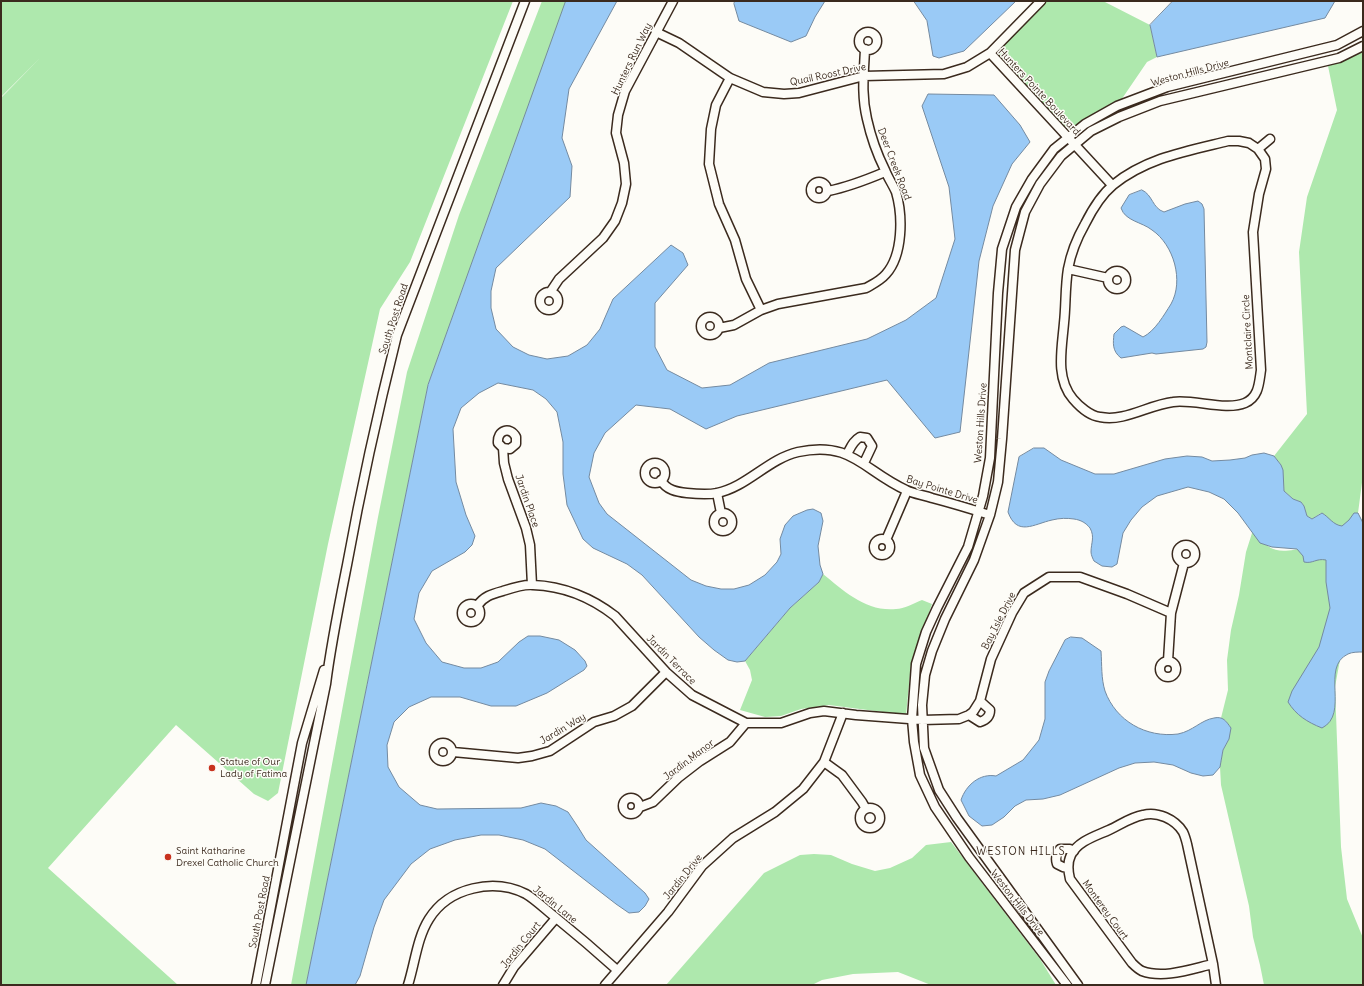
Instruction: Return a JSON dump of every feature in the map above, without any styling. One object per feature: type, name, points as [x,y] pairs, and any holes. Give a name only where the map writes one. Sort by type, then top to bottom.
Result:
[{"type":"street","name":"South Post Road","points":[[265,985],[326,684],[356,519],[397,334],[525,1]]},
{"type":"street","name":"Hunters Run Way","points":[[551,292],[559,279],[603,238],[614,221],[622,204],[626,184],[624,163],[616,133],[618,115],[625,91],[673,1]]},
{"type":"street","name":"Quail Roost Drive","points":[[656,32],[679,43],[730,78],[763,92],[784,94],[799,93],[864,76],[944,74],[967,67],[990,53],[1041,1]]},
{"type":"street","name":"Weston Hills Drive","points":[[1067,985],[1028,932],[969,858],[934,807],[920,775],[912,720],[916,664],[926,632],[936,608],[968,546],[983,496],[990,458],[998,293],[1002,249],[1016,207],[1032,179],[1054,149],[1085,124],[1117,106],[1167,88],[1337,45],[1363,31]]},
{"type":"street","name":"Weston Hills Drive","points":[[1078,985],[957,818],[939,790],[924,748],[922,720],[925,675],[932,651],[945,619],[974,560],[990,515],[998,482],[1015,250],[1025,212],[1040,184],[1061,156],[1091,131],[1119,117],[1160,101],[1339,58],[1363,46]]},
{"type":"street","name":"Deer Creek Road","points":[[719,328],[734,325],[761,310],[778,304],[866,288],[886,274],[894,262],[901,228],[900,208],[895,191],[885,172],[875,147],[867,120],[863,99],[865,49]]},
{"type":"street","name":"Hunters Pointe Boulevard","points":[[990,53],[1112,185]]},
{"type":"street","points":[[730,78],[716,105],[711,129],[709,164],[719,204],[735,240],[746,279],[761,310]]},
{"type":"street","points":[[1258,149],[1270,139]]},
{"type":"street","name":"Montclaire Circle","points":[[1228,141],[1249,143],[1258,149],[1265,159],[1266,169],[1259,194],[1253,232],[1261,370],[1259,388],[1253,398],[1244,403],[1231,406],[1173,402],[1116,418],[1098,417],[1084,410],[1073,399],[1065,387],[1061,370],[1068,269],[1072,252],[1084,224],[1094,207],[1112,185],[1152,162],[1180,152],[1228,141]]},
{"type":"street","points":[[828,191],[863,182],[885,172]]},
{"type":"street","points":[[1068,269],[1108,278]]},
{"type":"street","points":[[847,454],[853,442],[860,437],[867,438],[872,446],[864,463]]},
{"type":"street","name":"Jardin Place","points":[[503,448],[504,463],[508,479],[526,528],[530,545],[532,585]]},
{"type":"street","name":"Bay Pointe Drive","points":[[661,480],[664,486],[678,492],[699,494],[717,493],[736,486],[776,460],[797,452],[820,449],[847,454],[864,463],[885,479],[907,491],[990,515]]},
{"type":"street","points":[[886,540],[907,491]]},
{"type":"street","points":[[717,493],[721,513]]},
{"type":"street","points":[[1168,661],[1171,613],[1184,563]]},
{"type":"street","name":"Bay Isle Drive","points":[[969,715],[980,701],[991,659],[1012,613],[1024,593],[1048,577],[1080,577],[1127,594],[1171,613]]},
{"type":"street","name":"Jardin Terrace","points":[[477,606],[482,599],[488,595],[511,588],[532,585],[551,587],[588,599],[615,616],[666,672],[692,695],[746,723],[781,723],[810,713],[824,711],[922,720]]},
{"type":"street","name":"South Post Road","points":[[256,985],[302,743],[320,683],[330,656]]},
{"type":"street","name":"Jardin Way","points":[[453,752],[518,758],[550,751],[594,722],[614,716],[632,706],[666,672]]},
{"type":"street","points":[[922,720],[960,719],[969,715],[980,722],[987,718],[990,714],[990,710],[980,701]]},
{"type":"street","name":"Jardin Drive","points":[[605,985],[668,912],[702,866],[734,838],[775,812],[803,789],[824,762],[843,713]]},
{"type":"street","name":"Jardin Manor","points":[[640,807],[653,802],[678,778],[700,761],[730,742],[746,723]]},
{"type":"street","points":[[824,762],[842,775],[866,809]]},
{"type":"street","points":[[1074,851],[1065,849],[1060,850],[1057,854],[1057,864],[1068,868],[1071,856],[1077,847],[1089,839],[1142,815],[1152,813],[1174,822],[1183,832],[1187,844],[1213,964],[1216,985]]},
{"type":"street","points":[[282,847],[292,849]]},
{"type":"street","name":"Monterey Court","points":[[1068,868],[1070,879],[1083,898],[1132,963],[1140,970],[1154,974],[1168,974],[1213,964]]},
{"type":"street","name":"Jardin Lane","points":[[408,985],[421,936],[429,918],[444,902],[466,890],[484,886],[504,887],[527,894],[618,970]]},
{"type":"street","name":"Jardin Court","points":[[503,985],[514,967],[556,918]]},
{"type":"green space","points":[[1,1],[513,1],[410,262],[380,309],[328,544],[278,793],[268,801],[254,794],[176,725],[48,868],[178,985],[1,985],[1,98],[40,58],[1,97]]},
{"type":"green space","points":[[542,1],[567,1],[428,385],[306,985],[291,985],[378,517],[407,372],[459,215]]},
{"type":"green space","points":[[1041,1],[1103,1],[1150,25],[1157,57],[1147,62],[1117,106],[1069,138],[990,53]]},
{"type":"green space","points":[[1363,52],[1363,475],[1358,513],[1363,523],[1363,534],[1335,687],[1341,847],[1347,899],[1363,938],[1363,985],[1264,985],[1253,937],[1249,906],[1221,785],[1220,767],[1223,750],[1229,739],[1226,721],[1221,718],[1228,690],[1227,660],[1231,630],[1239,595],[1246,552],[1253,530],[1265,544],[1277,550],[1283,551],[1308,547],[1321,513],[1312,519],[1307,516],[1301,502],[1293,499],[1284,491],[1281,465],[1274,456],[1307,414],[1299,252],[1307,197],[1337,110],[1328,66]]},
{"type":"green space","points":[[823,574],[856,599],[875,607],[899,609],[922,600],[932,604],[911,664],[906,715],[829,705],[801,709],[781,716],[765,717],[740,710],[752,680],[750,670],[745,661],[790,608],[819,582]]},
{"type":"green space","points":[[951,842],[1040,959],[1056,985],[931,985],[898,972],[853,974],[822,980],[812,985],[666,985],[764,873],[800,855],[814,854],[831,855],[852,864],[875,871],[890,868],[912,858],[926,845]]},
{"type":"water","points":[[566,1],[617,1],[569,89],[562,138],[572,166],[570,197],[496,268],[491,291],[491,308],[496,329],[513,347],[529,355],[547,359],[568,356],[587,345],[600,329],[613,299],[671,245],[683,253],[688,265],[655,303],[655,347],[667,370],[702,388],[730,385],[769,363],[867,339],[906,320],[936,298],[955,239],[949,187],[922,106],[928,94],[994,95],[1020,125],[1030,142],[1012,164],[993,206],[979,261],[960,432],[935,438],[887,380],[737,416],[706,429],[670,409],[636,405],[605,433],[594,453],[589,477],[599,503],[607,514],[691,580],[706,586],[721,589],[734,589],[749,585],[765,575],[777,562],[781,554],[780,539],[785,525],[793,516],[813,509],[821,513],[823,521],[818,546],[820,565],[823,574],[819,582],[790,608],[745,661],[737,662],[728,660],[699,637],[642,575],[627,564],[593,548],[583,539],[567,505],[563,474],[563,442],[557,412],[546,399],[533,390],[498,383],[479,393],[461,408],[453,429],[456,482],[466,515],[475,536],[472,545],[465,552],[432,571],[419,593],[414,619],[426,643],[442,662],[464,668],[481,668],[498,662],[519,642],[528,636],[540,636],[559,640],[575,650],[585,661],[587,666],[584,670],[547,693],[516,706],[491,706],[460,697],[431,697],[409,707],[394,722],[387,745],[388,767],[399,787],[420,805],[437,809],[521,808],[541,803],[556,806],[568,812],[586,840],[645,893],[649,899],[639,912],[629,913],[545,849],[523,840],[499,835],[481,835],[455,840],[430,849],[411,864],[384,900],[374,927],[360,976],[355,985],[306,985],[428,385]]},
{"type":"water","points":[[735,1],[825,1],[806,36],[791,42],[739,21],[734,4]]},
{"type":"water","points":[[914,1],[1016,1],[964,51],[939,58],[933,56],[927,21]]},
{"type":"water","points":[[1173,1],[1335,1],[1325,18],[1157,57],[1150,25]]},
{"type":"water","points":[[1142,190],[1146,192],[1157,208],[1164,212],[1198,201],[1202,204],[1204,209],[1207,342],[1206,347],[1203,349],[1156,354],[1152,353],[1121,358],[1116,353],[1113,344],[1114,334],[1124,326],[1143,337],[1151,331],[1171,304],[1177,285],[1175,264],[1166,245],[1160,237],[1148,227],[1126,216],[1121,208],[1129,195]]},
{"type":"water","points":[[1034,448],[1044,448],[1061,460],[1095,474],[1114,474],[1165,459],[1187,456],[1202,457],[1212,461],[1245,458],[1264,453],[1274,456],[1281,465],[1283,470],[1284,491],[1293,499],[1301,502],[1307,516],[1312,519],[1322,513],[1334,523],[1342,526],[1354,513],[1358,513],[1363,523],[1363,652],[1350,653],[1340,660],[1336,669],[1334,712],[1330,721],[1322,728],[1317,726],[1298,714],[1288,702],[1292,691],[1319,647],[1330,608],[1326,582],[1326,560],[1304,562],[1303,556],[1297,549],[1272,547],[1260,543],[1238,513],[1224,499],[1209,492],[1188,487],[1157,496],[1142,507],[1131,520],[1123,533],[1117,564],[1112,567],[1102,566],[1094,561],[1091,552],[1093,537],[1090,528],[1083,522],[1066,518],[1052,520],[1033,526],[1021,527],[1012,520],[1008,512],[1019,457]]},
{"type":"water","points":[[1071,637],[1082,638],[1101,651],[1102,676],[1105,691],[1110,702],[1117,711],[1124,719],[1134,725],[1144,730],[1166,735],[1183,733],[1209,719],[1220,718],[1228,723],[1231,728],[1229,739],[1223,750],[1220,767],[1213,775],[1203,776],[1191,773],[1173,765],[1154,762],[1135,763],[1119,768],[1060,795],[1043,799],[1026,800],[1015,806],[1004,817],[992,825],[982,826],[969,816],[961,800],[963,795],[970,785],[979,778],[984,776],[996,776],[1023,760],[1039,740],[1045,719],[1045,682],[1065,640]]},
{"type":"place","name":"Statue of Our Lady of Fatima","points":[[212,768]]},
{"type":"place","name":"Saint Katharine Drexel Catholic Church","points":[[168,857]]},
{"type":"district","name":"WESTON HILLS","points":[[1021,852]]}]
